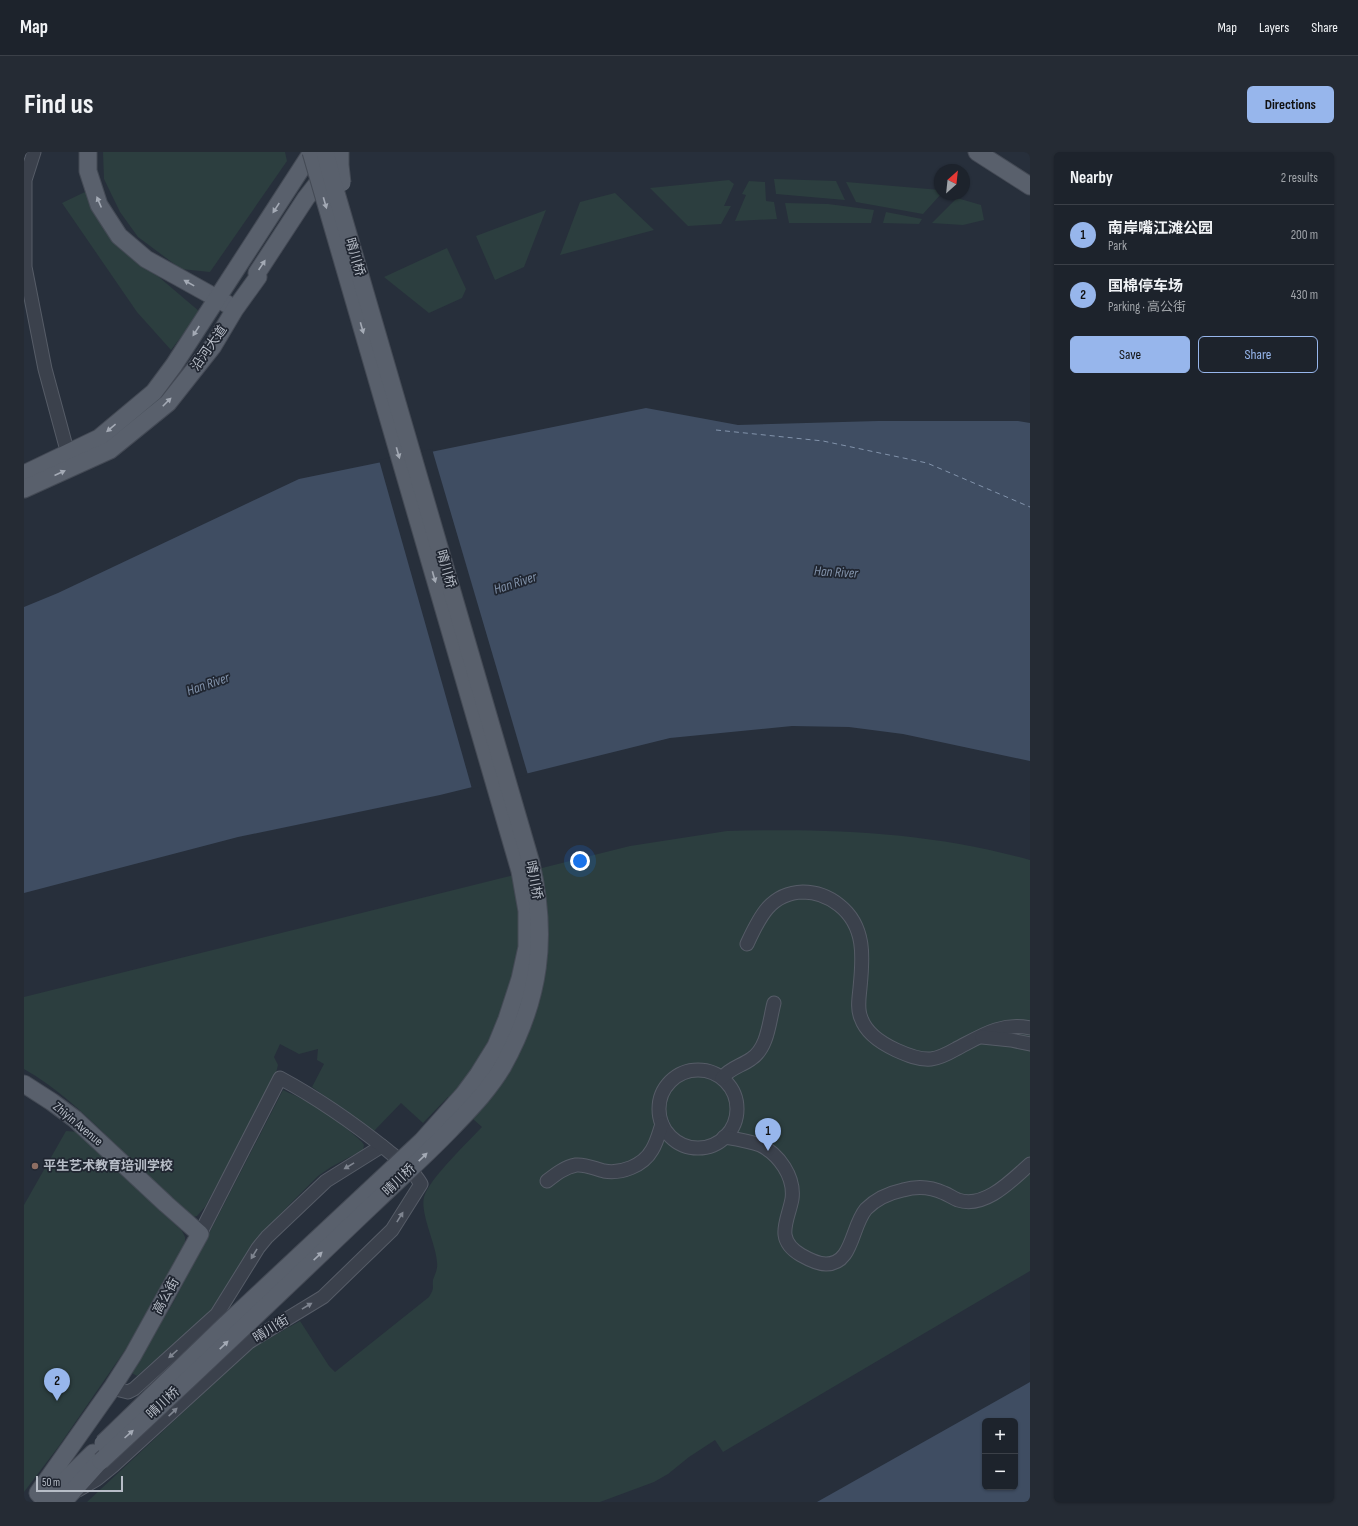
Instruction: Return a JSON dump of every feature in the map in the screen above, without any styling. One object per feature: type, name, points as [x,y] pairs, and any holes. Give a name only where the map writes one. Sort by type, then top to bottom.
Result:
[{"type":"main road","points":[[88,152],[88,171],[99,205],[119,236],[146,259],[235,309]]},
{"type":"main road","points":[[293,181],[297,165],[297,152]]},
{"type":"main road","points":[[977,152],[1030,186]]},
{"type":"main road","points":[[1000,152],[1030,174]]},
{"type":"main road","name":"沿河大道","points":[[24,474],[99,438],[154,392],[174,366],[293,181],[325,154]]},
{"type":"main road","name":"沿河大道","points":[[24,489],[110,450],[168,402],[212,346],[235,309],[258,277],[257,272],[306,198],[325,154]]},
{"type":"main road","name":"晴川桥","points":[[97,1457],[163,1403],[431,1149],[478,1101],[503,1066],[523,1024],[535,985],[540,936],[537,890],[531,863],[351,245],[340,165],[325,154]]},
{"type":"main road","name":"晴川桥","points":[[97,1457],[218,1332],[422,1141],[464,1094],[496,1046],[515,997],[527,947],[527,911],[520,871],[325,154]]},
{"type":"main road","name":"Zhiyin Avenue","points":[[24,1084],[75,1119],[200,1234]]},
{"type":"main road","name":"高公街","points":[[55,1501],[38,1494],[112,1388],[133,1355],[200,1234]]},
{"type":"main road","points":[[55,1501],[58,1487],[97,1457]]},
{"type":"street","points":[[34,152],[25,180],[25,267],[45,369],[68,454]]},
{"type":"street","points":[[747,944],[764,912],[776,900],[799,892],[820,894],[845,909],[858,928],[862,947],[858,1001],[859,1011],[861,1019],[873,1035],[910,1056],[931,1059],[947,1054],[981,1037],[1000,1028],[1012,1026],[1027,1028],[1026,1043],[981,1037]]},
{"type":"street","points":[[722,1078],[732,1069],[751,1059],[762,1047],[774,1003]]},
{"type":"street","points":[[690,1070],[715,1073],[722,1078],[728,1083],[735,1096],[737,1111],[733,1125],[724,1137],[712,1145],[705,1147],[690,1147],[683,1145],[670,1136],[662,1124],[659,1112],[660,1099],[665,1087],[674,1078],[690,1070]]},
{"type":"street","name":"晴川街","points":[[55,1501],[97,1479],[113,1466],[249,1342],[322,1297],[392,1230],[421,1184],[412,1172],[352,1122],[329,1106],[280,1078]]},
{"type":"street","name":"高公街","points":[[200,1234],[280,1078]]},
{"type":"street","points":[[547,1181],[567,1168],[576,1165],[588,1166],[611,1172],[632,1168],[647,1157],[652,1150],[662,1124]]},
{"type":"street","points":[[724,1137],[750,1142],[761,1146],[772,1153],[782,1163],[789,1177],[792,1193],[784,1229],[787,1241],[789,1245],[799,1254],[825,1264],[835,1262],[845,1256],[862,1215],[871,1204],[882,1197],[908,1189],[927,1188],[963,1201],[978,1200],[1001,1190],[1030,1164]]},
{"type":"street","points":[[112,1388],[128,1392],[134,1389],[217,1314],[258,1248],[267,1237],[326,1181],[382,1146]]},
{"type":"shaded area","points":[[103,152],[285,152],[287,161],[210,272],[181,269],[138,237],[120,212],[104,179]]},
{"type":"shaded area","points":[[774,179],[836,181],[845,200],[776,194]]},
{"type":"shaded area","points":[[729,180],[734,184],[724,206],[731,206],[721,224],[688,226],[650,188]]},
{"type":"shaded area","points":[[749,181],[765,182],[766,201],[774,202],[777,219],[735,221],[746,195],[742,194]]},
{"type":"shaded area","points":[[846,182],[934,189],[934,200],[936,200],[923,214],[856,202]]},
{"type":"shaded area","points":[[87,191],[113,238],[200,312],[171,350],[137,312],[62,203]]},
{"type":"shaded area","points":[[615,193],[654,230],[560,255],[580,202]]},
{"type":"shaded area","points":[[955,200],[964,200],[981,205],[984,220],[963,225],[932,223]]},
{"type":"shaded area","points":[[785,203],[828,204],[874,210],[871,223],[789,223]]},
{"type":"shaded area","points":[[546,210],[524,267],[495,280],[476,236]]},
{"type":"shaded area","points":[[886,212],[922,219],[919,224],[883,223]]},
{"type":"shaded area","points":[[447,248],[466,289],[462,298],[429,313],[384,277]]},
{"type":"shaded area","points":[[803,830],[880,834],[955,843],[1030,860],[1030,1271],[723,1452],[715,1440],[689,1457],[668,1474],[654,1482],[600,1502],[87,1502],[252,1348],[300,1321],[329,1366],[335,1372],[429,1297],[433,1290],[433,1280],[437,1265],[436,1255],[424,1212],[424,1197],[427,1189],[441,1171],[482,1127],[448,1097],[423,1123],[401,1103],[374,1131],[312,1087],[324,1064],[317,1060],[318,1049],[299,1054],[280,1044],[274,1057],[278,1065],[275,1077],[205,1207],[197,1216],[193,1217],[151,1180],[69,1101],[24,1069],[24,997],[630,846],[727,831]]},
{"type":"shaded area","points":[[283,1090],[315,1106],[334,1119],[362,1142],[364,1145],[363,1150],[331,1167],[318,1176],[293,1201],[267,1228],[211,1311],[137,1376],[132,1373],[132,1369],[173,1303]]},
{"type":"shaded area","points":[[66,1131],[80,1132],[182,1231],[185,1237],[185,1245],[132,1340],[59,1446],[24,1492],[24,1205]]},
{"type":"water","name":"Han River","points":[[646,408],[738,425],[878,421],[1018,421],[1030,423],[1030,761],[903,734],[849,727],[792,726],[670,738],[440,795],[238,837],[24,893],[24,607],[58,593],[299,479]]},
{"type":"water","points":[[1030,1382],[1030,1502],[817,1502]]},
{"type":"pier","points":[[432,449],[528,775],[472,789],[379,460]]},
{"type":"ferry route","points":[[716,430],[823,441],[927,463],[1030,507]]},
{"type":"place","name":"南岸嘴江滩公园","points":[[768,1151]]},
{"type":"place","name":"平生艺术教育培训学校","points":[[35,1166]]},
{"type":"place","name":"国棉停车场","points":[[57,1401]]}]
